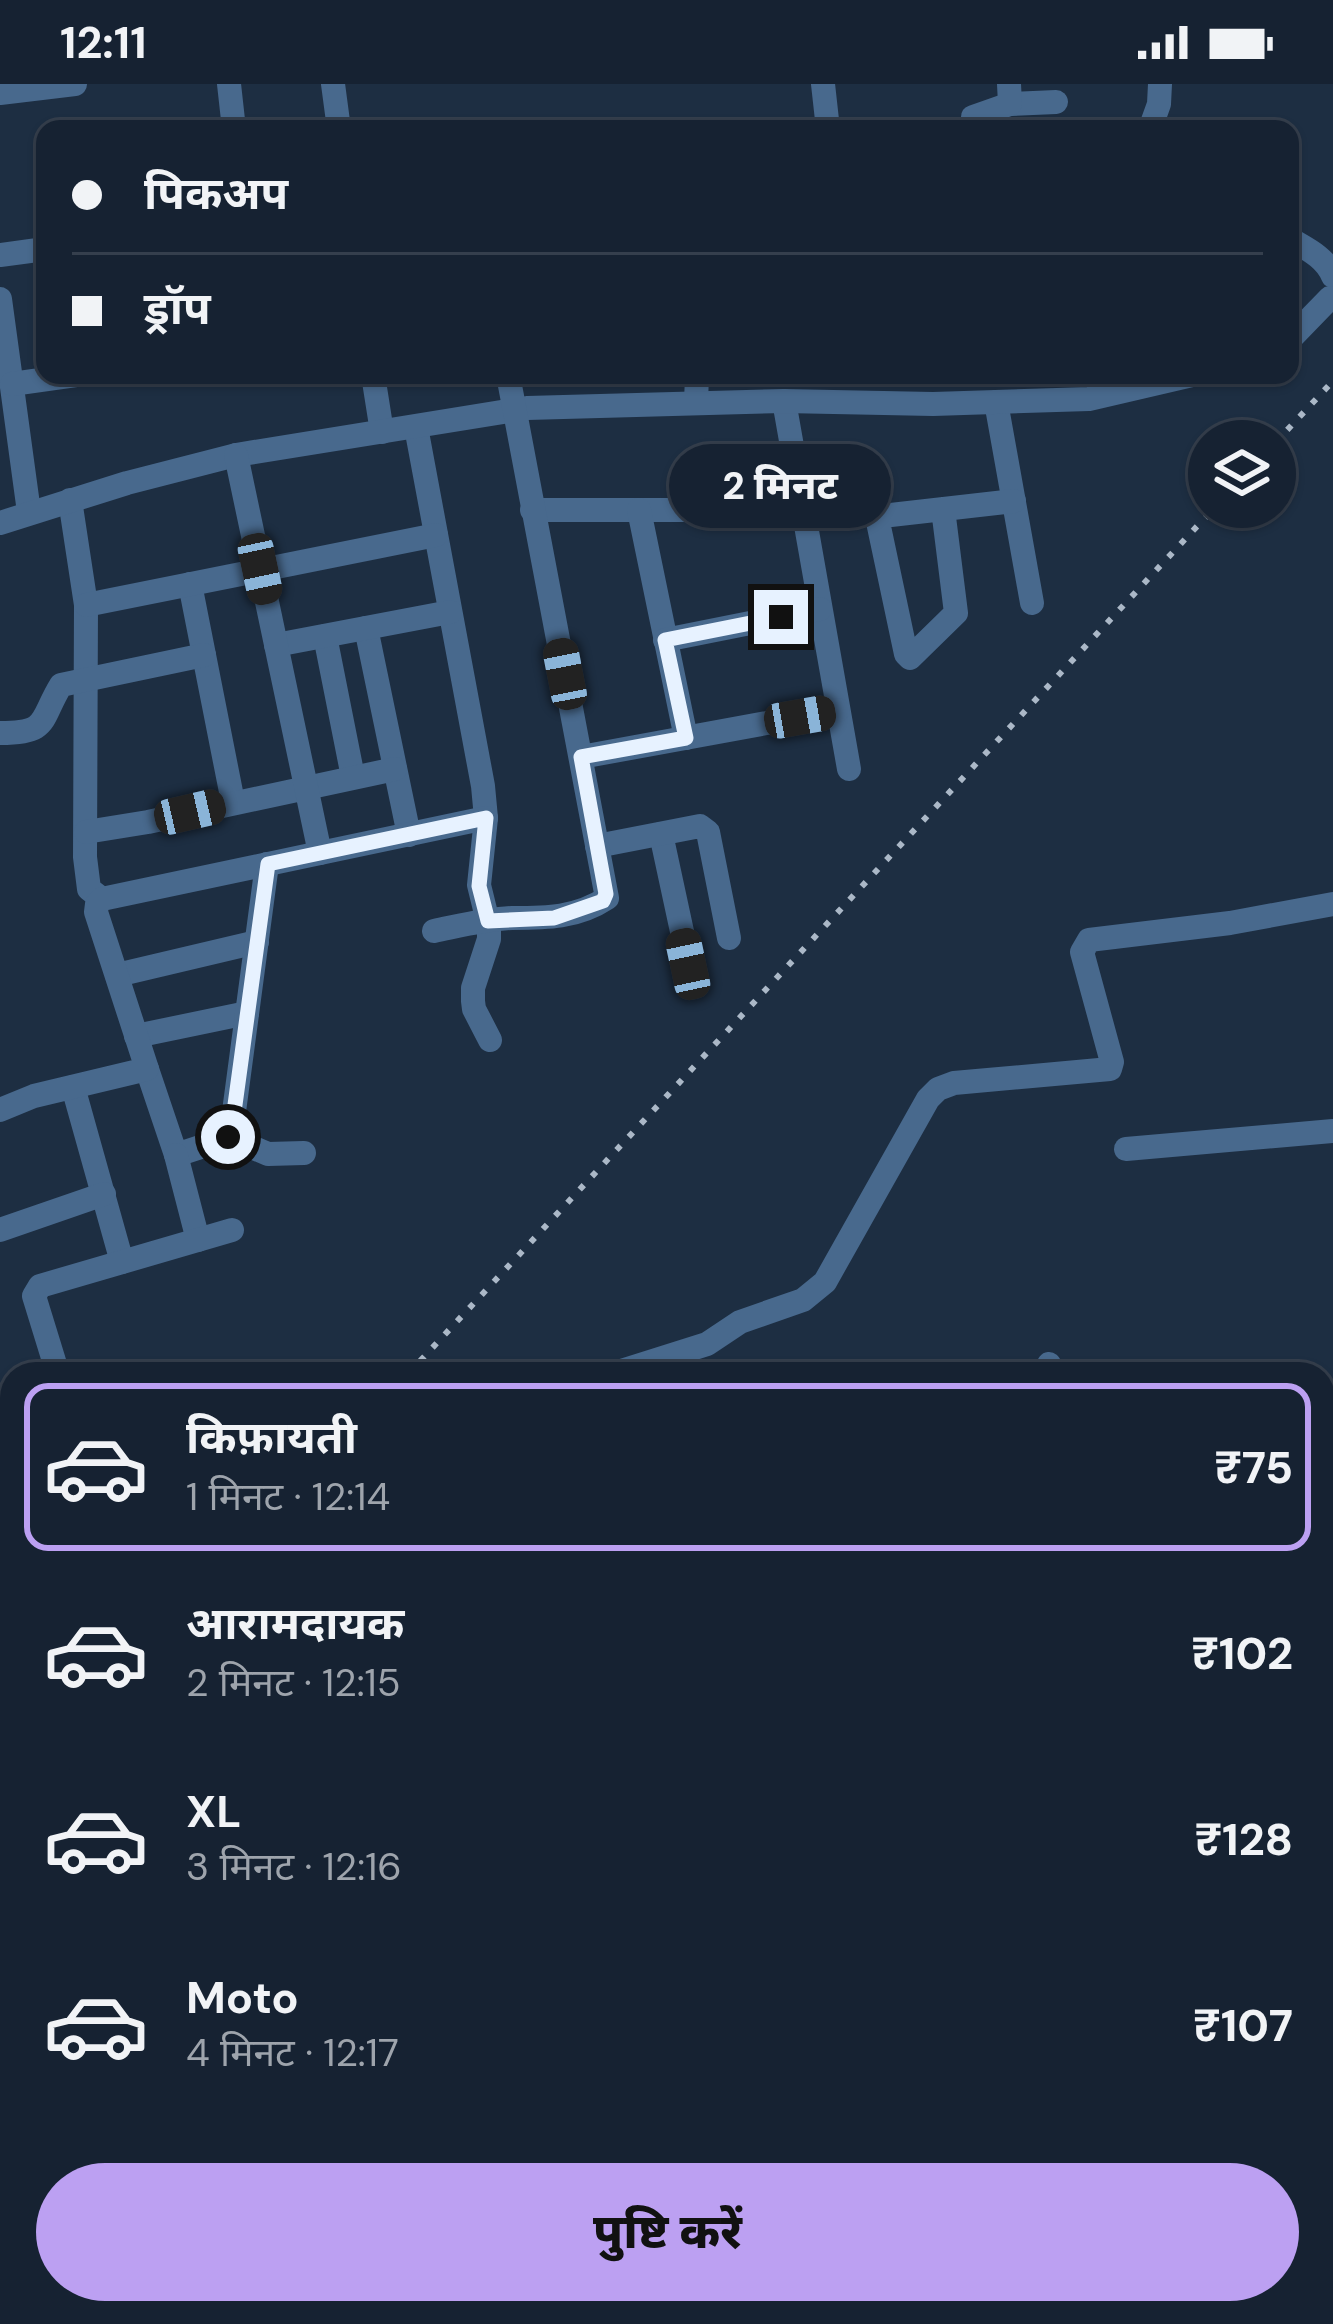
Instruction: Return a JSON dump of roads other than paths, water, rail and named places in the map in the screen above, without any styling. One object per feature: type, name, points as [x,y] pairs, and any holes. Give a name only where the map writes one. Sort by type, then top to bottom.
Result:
[{"type":"street","points":[[0,93],[75,84]]},
{"type":"street","points":[[229,84],[233,120]]},
{"type":"street","points":[[333,84],[339,120]]},
{"type":"street","points":[[823,84],[827,120]]},
{"type":"street","points":[[1153,120],[1160,84]]},
{"type":"street","points":[[973,120],[1010,94],[1056,102]]},
{"type":"street","points":[[1299,244],[1317,255],[1332,284],[1299,327]]},
{"type":"street","points":[[0,255],[36,250]]},
{"type":"street","points":[[0,299],[29,512]]},
{"type":"street","points":[[12,385],[36,381]]},
{"type":"street","points":[[374,384],[382,432]]},
{"type":"street","points":[[434,931],[488,921],[554,918],[606,899],[509,384]]},
{"type":"street","points":[[696,403],[697,384]]},
{"type":"street","points":[[830,384],[830,402]]},
{"type":"street","points":[[978,384],[1014,501],[1032,603]]},
{"type":"street","points":[[0,523],[236,454],[527,408],[784,401],[986,402],[1044,388],[1088,399],[1153,384]]},
{"type":"street","points":[[784,401],[849,769]]},
{"type":"street","points":[[416,427],[483,786],[486,818],[479,886],[488,921],[488,950],[473,1000],[490,1040]]},
{"type":"street","points":[[236,454],[320,853]]},
{"type":"street","points":[[70,500],[86,605],[88,889],[102,899],[486,818]]},
{"type":"street","points":[[943,509],[956,613],[910,658],[878,522],[882,516],[943,509],[1014,501]]},
{"type":"street","points":[[532,510],[802,510]]},
{"type":"street","points":[[639,510],[686,738]]},
{"type":"street","points":[[86,605],[436,536]]},
{"type":"street","points":[[190,584],[233,802]]},
{"type":"street","points":[[665,640],[820,609]]},
{"type":"street","points":[[276,645],[450,612]]},
{"type":"street","points":[[366,628],[410,836]]},
{"type":"street","points":[[325,636],[353,778]]},
{"type":"street","points":[[0,733],[41,725],[61,685],[203,655]]},
{"type":"street","points":[[581,757],[838,710]]},
{"type":"street","points":[[86,832],[395,769]]},
{"type":"street","points":[[597,846],[700,826],[708,832],[729,938]]},
{"type":"street","points":[[661,834],[688,964]]},
{"type":"street","points":[[176,1155],[231,1134],[268,864]]},
{"type":"street","points":[[102,899],[96,912],[176,1155],[198,1240]]},
{"type":"street","points":[[650,1362],[706,1344],[740,1322],[816,1292],[938,1089],[954,1083],[1110,1069],[1082,952],[1089,940],[1230,923],[1333,904]]},
{"type":"street","points":[[117,976],[257,942]]},
{"type":"street","points":[[136,1036],[247,1013]]},
{"type":"street","points":[[0,1110],[34,1096],[147,1069]]},
{"type":"street","points":[[74,1087],[122,1262]]},
{"type":"street","points":[[1126,1149],[1333,1131]]},
{"type":"street","points":[[228,1137],[268,1154],[304,1153]]},
{"type":"street","points":[[0,1230],[104,1194]]},
{"type":"street","points":[[54,1362],[34,1296],[40,1286],[232,1231]]},
{"type":"railway","points":[[1296,421],[1333,381]]},
{"type":"railway","points":[[419,1362],[1195,528]]}]
